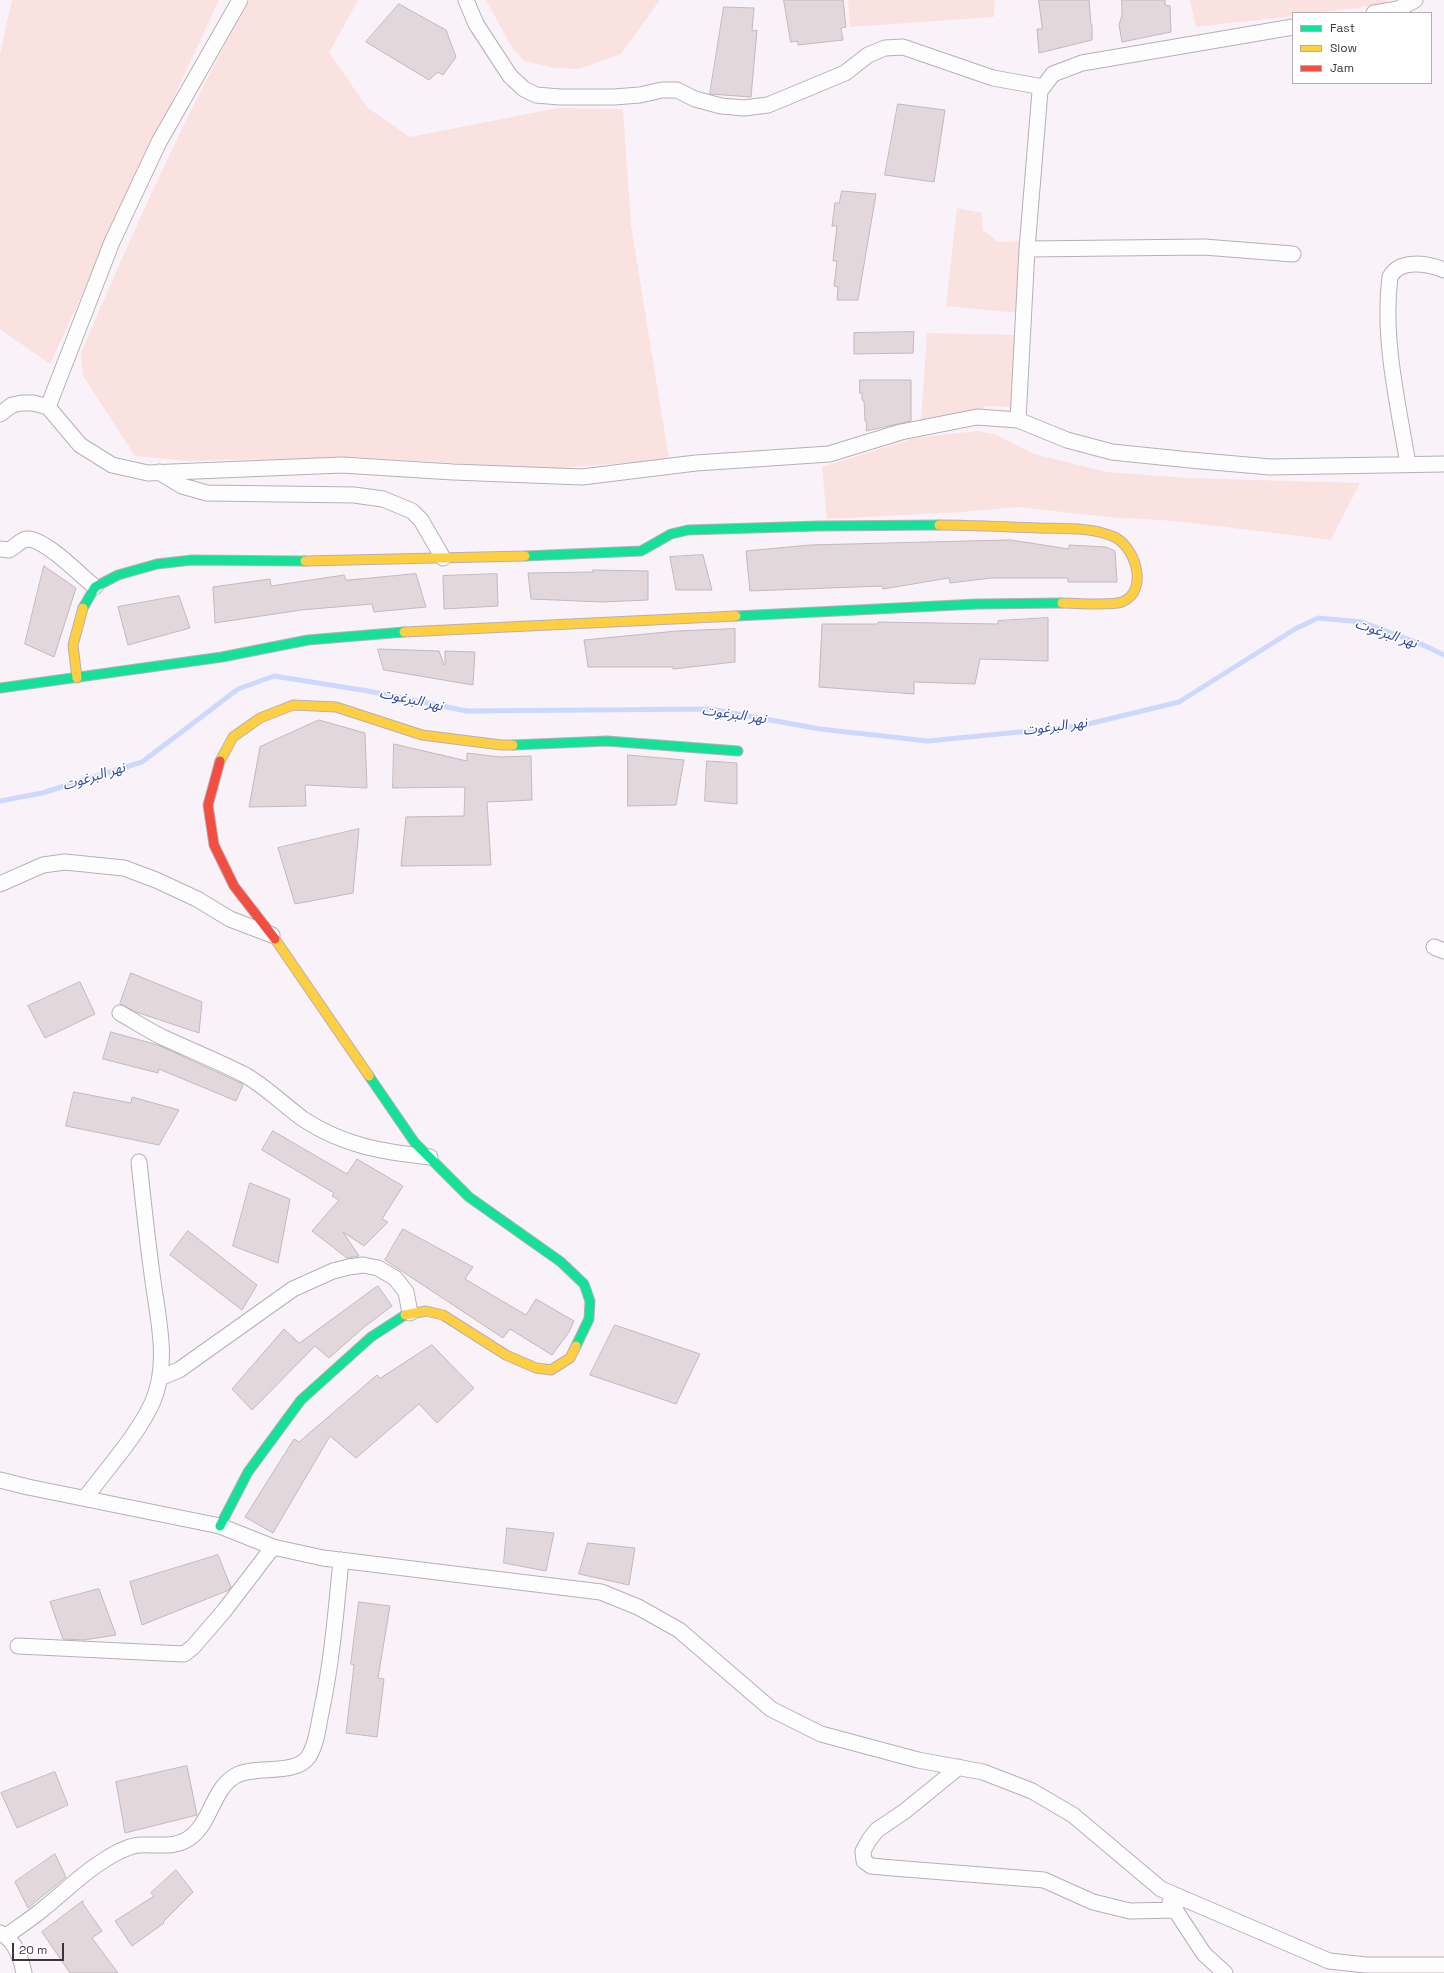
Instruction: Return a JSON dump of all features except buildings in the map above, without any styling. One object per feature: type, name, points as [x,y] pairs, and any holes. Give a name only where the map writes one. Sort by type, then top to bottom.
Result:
[{"type":"street","points":[[48,407],[112,242],[159,142],[240,0]]},
{"type":"street","points":[[466,0],[476,24],[510,76],[524,90],[536,95],[560,97],[614,97],[640,95],[662,90],[677,90],[695,99],[720,106],[744,108],[768,105],[845,73],[868,55],[885,48],[903,47],[993,78],[1043,87]]},
{"type":"street","points":[[1380,12],[1398,9],[1415,0]]},
{"type":"street","points":[[1018,420],[1026,249],[1040,92],[1043,87],[1054,74],[1082,63],[1292,27]]},
{"type":"street","points":[[1026,249],[1204,247],[1294,254]]},
{"type":"street","points":[[1408,464],[1392,369],[1388,314],[1390,277],[1392,272],[1401,266],[1411,264],[1433,266],[1444,270]]},
{"type":"street","points":[[0,414],[12,405],[22,403],[33,403],[48,407],[80,445],[112,465],[148,473],[342,465],[453,472],[582,477],[696,463],[828,454],[901,432],[977,417],[1018,420],[1067,440],[1112,452],[1270,467],[1444,464]]},
{"type":"street","points":[[159,472],[182,486],[206,494],[354,496],[383,499],[412,511],[421,520],[443,558]]},
{"type":"street","points":[[0,688],[77,678],[222,657],[308,640],[372,634],[969,604],[1119,603],[1127,600],[1131,596],[1136,585],[1136,572],[1133,558],[1125,544],[1118,538],[1104,534],[1074,530],[967,525],[688,530],[671,534],[641,551],[633,553],[314,561],[192,560],[157,564],[118,575],[95,587],[83,607],[73,645],[77,678]]},
{"type":"street","points":[[0,549],[9,550],[20,541],[27,539],[34,540],[49,548],[95,587]]},
{"type":"street","points":[[220,1526],[248,1472],[301,1400],[371,1336],[410,1313],[426,1311],[443,1314],[506,1355],[536,1368],[551,1370],[570,1358],[589,1319],[590,1301],[584,1284],[561,1262],[469,1197],[415,1143],[273,936],[234,886],[214,845],[208,805],[219,762],[233,737],[267,715],[293,705],[336,707],[422,736],[501,745],[607,741],[738,751]]},
{"type":"street","points":[[0,884],[43,865],[65,862],[124,868],[156,880],[197,900],[230,920],[273,936]]},
{"type":"street","points":[[120,1013],[161,1036],[209,1057],[247,1077],[304,1119],[351,1144],[379,1151],[430,1157]]},
{"type":"street","points":[[85,1498],[127,1442],[153,1402],[162,1368],[160,1338],[139,1162]]},
{"type":"street","points":[[160,1378],[179,1370],[293,1289],[334,1271],[348,1267],[363,1265],[378,1268],[395,1278],[406,1292],[410,1313]]},
{"type":"street","points":[[0,1480],[220,1526],[273,1547],[323,1558],[601,1592],[638,1607],[679,1630],[770,1709],[821,1734],[918,1760],[983,1772],[1032,1791],[1073,1815],[1162,1889],[1329,1961],[1366,1965],[1444,1965]]},
{"type":"street","points":[[18,1646],[184,1654],[193,1647],[224,1611],[273,1547]]},
{"type":"street","points":[[24,1973],[14,1945],[3,1935],[38,1913],[71,1884],[109,1857],[138,1845],[160,1846],[174,1844],[192,1837],[200,1827],[226,1783],[236,1775],[257,1769],[282,1769],[295,1766],[308,1757],[315,1741],[330,1674],[342,1560]]},
{"type":"street","points":[[959,1767],[905,1811],[877,1830],[868,1840],[864,1851],[864,1861],[871,1866],[1044,1880],[1093,1902],[1130,1911],[1176,1910]]},
{"type":"street","points":[[1162,1889],[1204,1954],[1225,1973]]},
{"type":"shaded area","points":[[12,0],[219,0],[50,364],[0,329],[0,54]]},
{"type":"shaded area","points":[[250,0],[358,0],[329,53],[368,108],[410,137],[558,108],[623,109],[631,225],[669,459],[550,469],[358,457],[188,461],[135,456],[83,376],[81,353],[140,218],[203,86]]},
{"type":"shaded area","points":[[486,0],[660,0],[621,54],[579,69],[555,68],[524,61],[511,46]]},
{"type":"shaded area","points":[[848,0],[995,0],[994,17],[850,27]]},
{"type":"shaded area","points":[[1190,0],[1388,0],[1385,3],[1350,9],[1316,12],[1292,12],[1292,16],[1196,27]]},
{"type":"shaded area","points":[[957,208],[982,213],[983,230],[998,242],[1022,241],[1019,313],[946,306]]},
{"type":"shaded area","points":[[927,333],[1017,335],[1011,407],[986,406],[976,413],[921,420]]},
{"type":"shaded area","points":[[977,431],[995,434],[1034,454],[1106,472],[1188,478],[1360,483],[1331,540],[1175,521],[1107,517],[1018,507],[963,512],[827,519],[822,467],[915,438]]},
{"type":"waterway","name":"نهر البرغوت","points":[[0,801],[42,793],[142,762],[238,689],[274,676],[368,691],[467,711],[710,709],[820,729],[928,741],[1080,726],[1179,702],[1295,629],[1318,618],[1362,622],[1421,644],[1444,655]]},
{"type":"traffic: fast","points":[[525,556],[641,551],[671,534],[688,530],[818,526],[939,525]]},
{"type":"traffic: fast","points":[[83,608],[95,587],[118,575],[157,564],[192,560],[305,561]]},
{"type":"traffic: fast","points":[[736,616],[977,604],[1062,603]]},
{"type":"traffic: fast","points":[[0,688],[222,657],[308,640],[404,632]]},
{"type":"traffic: fast","points":[[513,745],[607,741],[738,751]]},
{"type":"traffic: fast","points":[[369,1076],[415,1143],[469,1197],[561,1262],[584,1284],[590,1301],[589,1319],[576,1346]]},
{"type":"traffic: fast","points":[[220,1526],[248,1472],[301,1400],[371,1337],[405,1315]]},
{"type":"traffic: slow","points":[[939,525],[1095,531],[1112,536],[1127,548],[1133,557],[1137,578],[1135,588],[1131,596],[1122,602],[1117,603],[1062,603]]},
{"type":"traffic: slow","points":[[305,561],[525,556]]},
{"type":"traffic: slow","points":[[77,678],[73,645],[83,608]]},
{"type":"traffic: slow","points":[[404,632],[736,616]]},
{"type":"traffic: slow","points":[[220,761],[233,737],[260,718],[293,705],[336,707],[422,735],[501,745],[513,745]]},
{"type":"traffic: slow","points":[[275,939],[369,1076]]},
{"type":"traffic: slow","points":[[405,1315],[426,1311],[443,1315],[506,1355],[536,1368],[551,1370],[570,1358],[576,1346]]},
{"type":"traffic: jam","points":[[220,761],[208,805],[214,845],[234,886],[275,939]]}]
